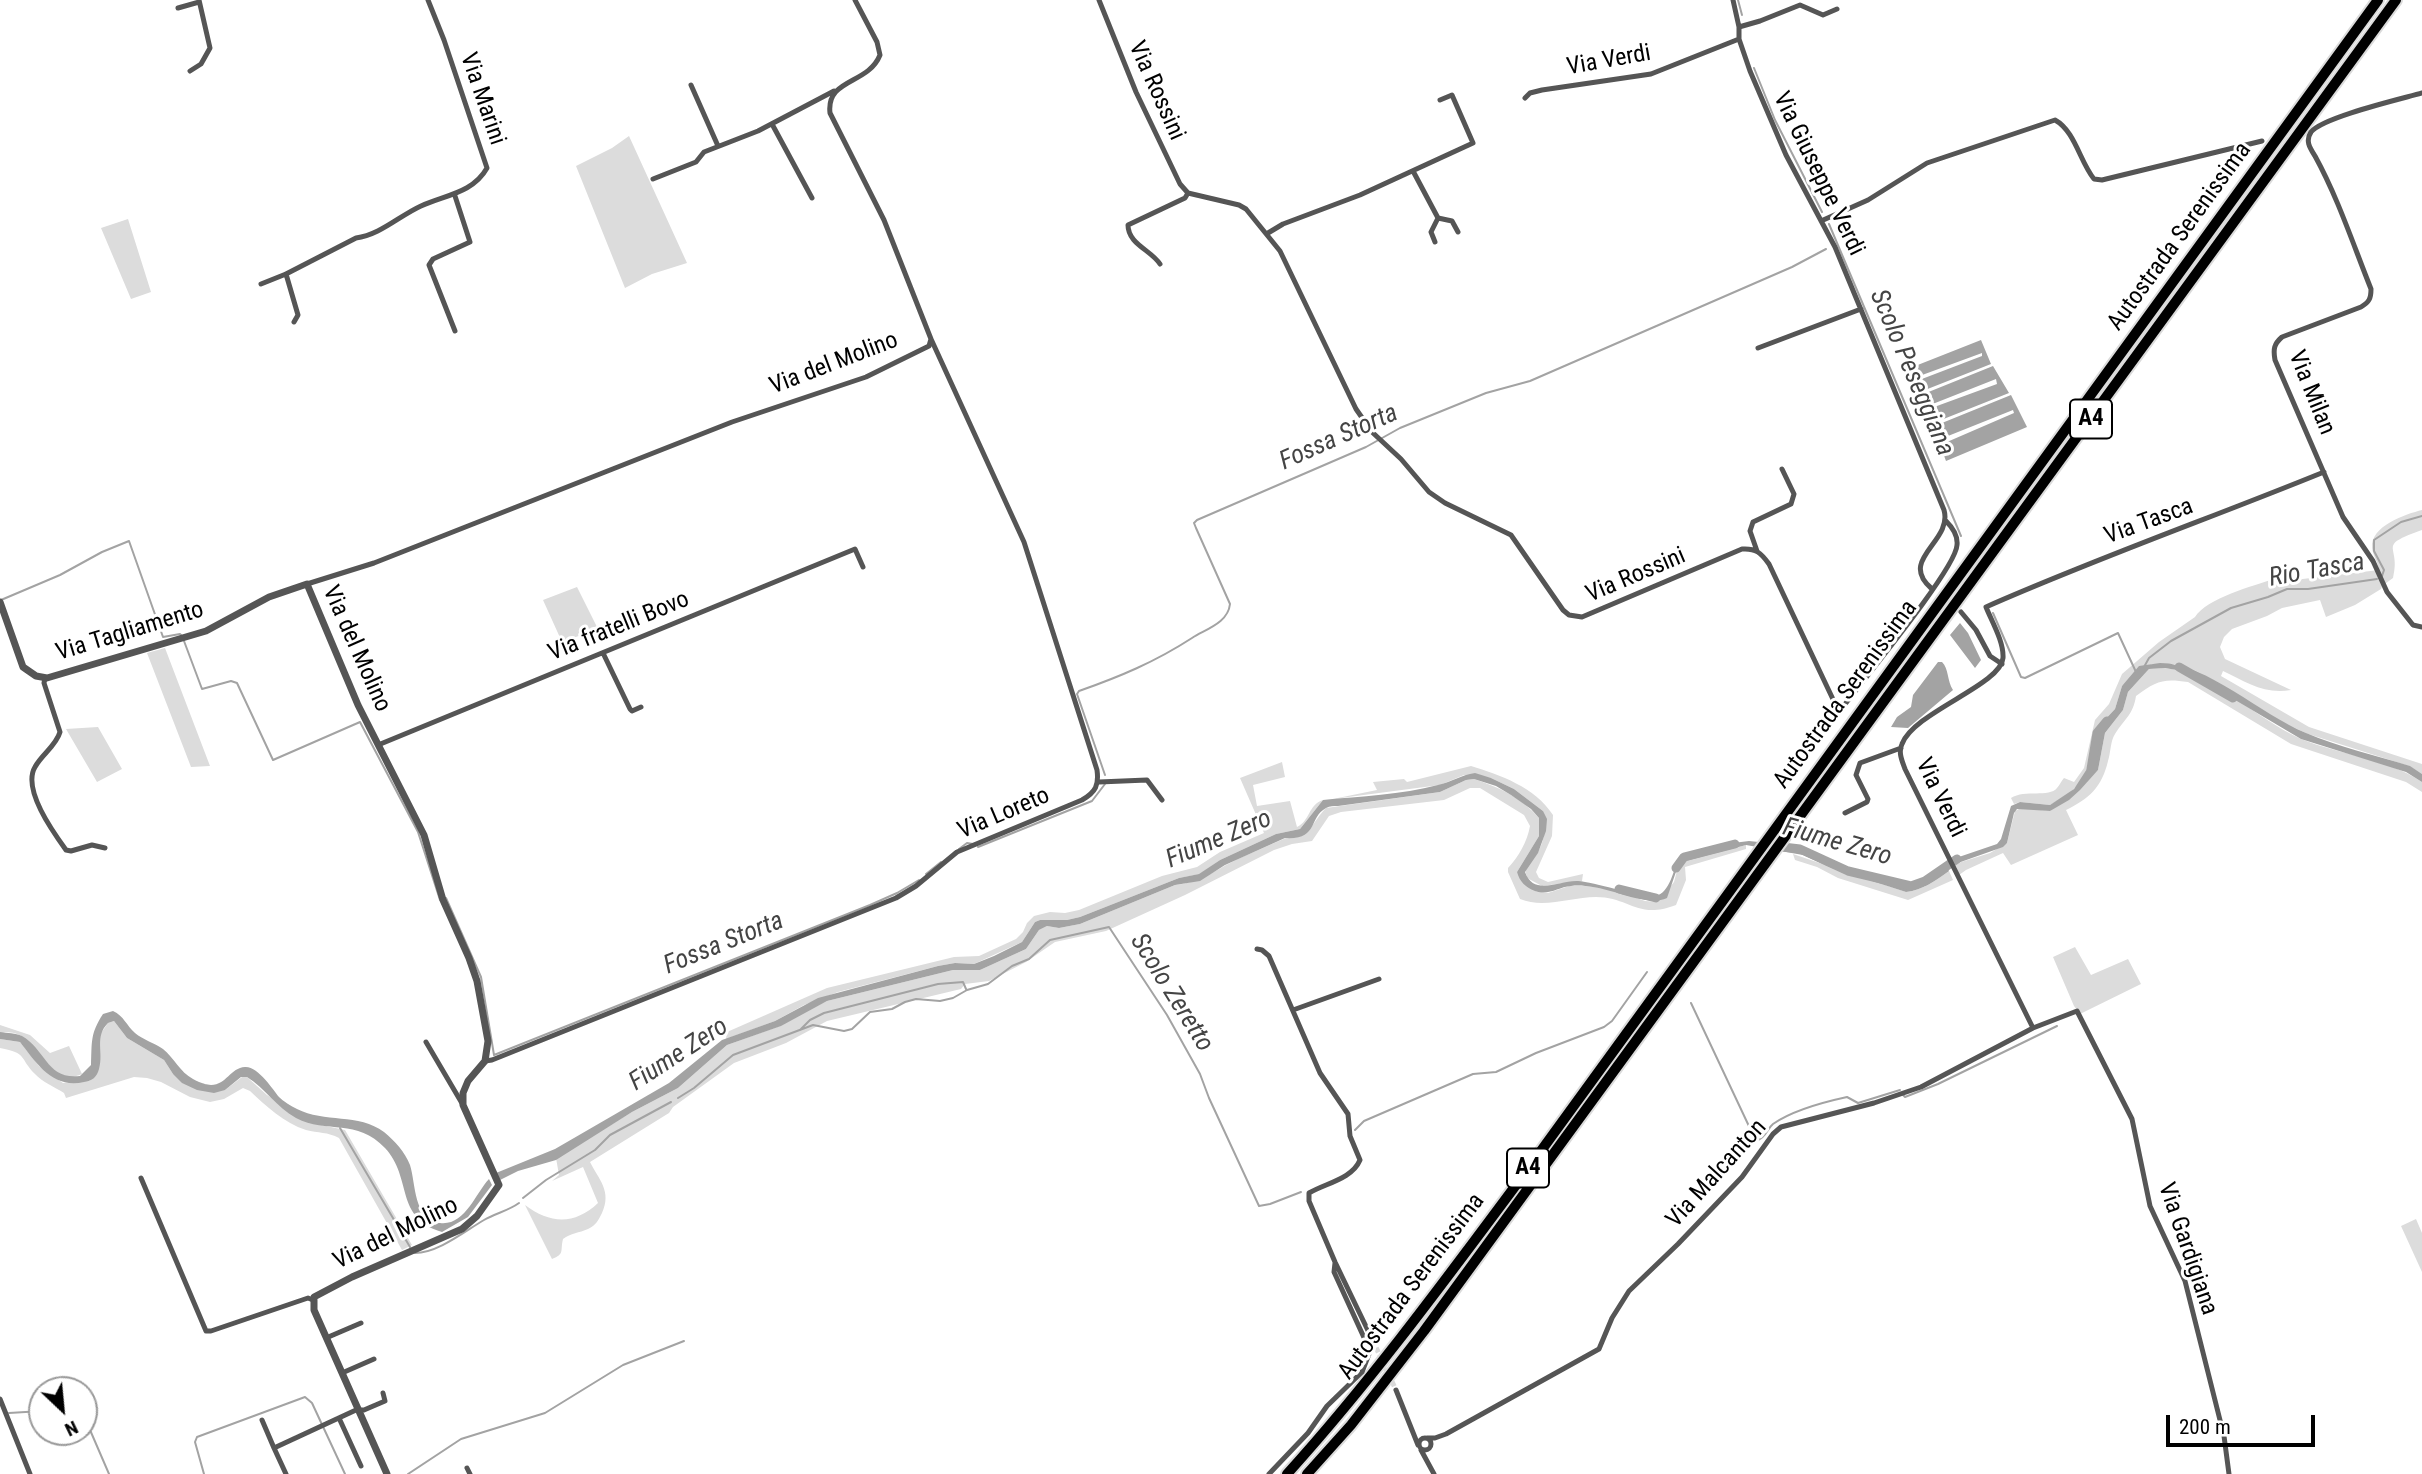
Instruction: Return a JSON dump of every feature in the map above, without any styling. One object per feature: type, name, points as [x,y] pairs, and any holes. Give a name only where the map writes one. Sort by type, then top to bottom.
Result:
[{"type":"highway","name":"Autostrada Serenissima","points":[[1287,1474],[1342,1414],[1413,1323],[2378,0]]},
{"type":"highway","name":"Autostrada Serenissima","points":[[1307,1474],[1351,1425],[1424,1331],[2396,0]]},
{"type":"street","name":"Via Marini","points":[[261,284],[356,238],[368,236],[422,206],[455,196],[482,178],[487,168],[428,0]]},
{"type":"street","points":[[653,179],[696,162],[704,152],[772,124],[869,71],[880,55],[877,42],[855,0]]},
{"type":"street","name":"Via Rossini","points":[[1099,0],[1136,92],[1173,172],[1188,193],[1239,205],[1268,233],[1280,251],[1356,409],[1429,492],[1445,503],[1511,535],[1563,610],[1575,617],[1582,617],[1742,549],[1751,548],[1757,551]]},
{"type":"street","name":"Via Giuseppe Verdi","points":[[1733,0],[1739,39],[1786,155],[1821,221],[1861,309],[1942,504],[1946,521]]},
{"type":"street","points":[[178,8],[199,1],[210,48],[201,64],[190,71]]},
{"type":"street","points":[[1739,27],[1760,22],[1800,5],[1823,15],[1837,9]]},
{"type":"street","name":"Via Verdi","points":[[1525,99],[1530,93],[1542,90],[1651,74],[1739,39]]},
{"type":"street","points":[[691,85],[718,146]]},
{"type":"street","name":"Via del Molino","points":[[485,1060],[488,1041],[470,958],[443,900],[424,835],[358,705],[307,584],[374,563],[732,422],[866,377],[929,346],[931,339],[884,220],[830,113],[830,99],[834,91]]},
{"type":"street","name":"Via Milan","points":[[2422,93],[2353,113],[2312,131],[2308,144],[2329,183],[2371,289],[2371,296],[2361,307],[2282,337],[2273,350],[2343,517],[2373,561],[2381,581],[2413,625],[2422,627]]},
{"type":"street","points":[[1268,233],[1283,224],[1360,195],[1473,143],[1452,95],[1440,100]]},
{"type":"street","points":[[1821,221],[1868,200],[1927,163],[2055,120],[2063,124],[2069,133],[2085,168],[2094,179],[2102,180],[2262,141]]},
{"type":"street","points":[[772,124],[812,198]]},
{"type":"street","points":[[1413,171],[1438,218],[1452,221],[1458,232]]},
{"type":"street","points":[[1160,264],[1140,247],[1128,232],[1128,225],[1185,198],[1188,193]]},
{"type":"street","points":[[455,196],[470,242],[433,259],[429,265],[455,331]]},
{"type":"street","points":[[1436,242],[1431,232],[1438,218]]},
{"type":"street","points":[[286,274],[298,315],[294,321]]},
{"type":"street","points":[[1300,310],[1307,306]]},
{"type":"street","points":[[1758,348],[1861,309]]},
{"type":"street","points":[[931,339],[1024,542],[1076,700],[1099,782],[1147,780],[1162,800]]},
{"type":"street","points":[[1782,469],[1794,494],[1791,504],[1752,522],[1750,531],[1757,551],[1769,564],[1839,712],[1934,588],[1953,557],[1957,546],[1956,537],[1946,521]]},
{"type":"street","name":"Via Tasca","points":[[2002,664],[2001,648],[1986,607],[2124,549],[2324,472]]},
{"type":"street","points":[[1931,588],[1922,579],[1920,564],[1943,531],[1946,521]]},
{"type":"street","name":"Via fratelli Bovo","points":[[378,745],[855,550],[863,567]]},
{"type":"street","name":"Via Tagliamento","points":[[0,605],[23,667],[36,676],[45,678],[214,627],[269,597],[307,584]]},
{"type":"street","points":[[1961,612],[1976,630],[1990,656],[2002,664]]},
{"type":"street","points":[[603,653],[630,709],[632,711],[641,707]]},
{"type":"street","name":"Via Verdi","points":[[2002,664],[1987,679],[1940,709],[1906,736],[1900,748],[1905,769],[2033,1028]]},
{"type":"street","points":[[45,678],[60,732],[34,767],[32,788],[51,830],[66,850],[92,845],[105,848]]},
{"type":"street","points":[[1845,813],[1868,799],[1856,775],[1860,763],[1900,748]]},
{"type":"street","name":"Via Loreto","points":[[485,1060],[505,1055],[896,898],[916,886],[957,852],[1082,800],[1091,795],[1099,782]]},
{"type":"street","points":[[1257,949],[1269,956],[1320,1073],[1348,1114],[1350,1136],[1360,1160],[1352,1172],[1309,1193],[1335,1262],[1373,1341]]},
{"type":"street","points":[[1293,1010],[1379,979]]},
{"type":"street","name":"Via Gardigiana","points":[[2033,1028],[2077,1011],[2132,1119],[2150,1206],[2185,1281],[2224,1436],[2229,1474]]},
{"type":"street","name":"Via Malcanton","points":[[1416,1435],[1435,1438],[1600,1349],[1612,1318],[1629,1291],[1742,1177],[1777,1130],[1902,1094],[1941,1078],[2033,1028]]},
{"type":"street","points":[[426,1042],[463,1105]]},
{"type":"street","points":[[463,1105],[463,1093],[468,1081],[485,1060]]},
{"type":"street","name":"Via del Molino","points":[[141,1178],[206,1331],[211,1331],[308,1298],[313,1300],[317,1293],[466,1226],[497,1190],[495,1177],[463,1105]]},
{"type":"street","points":[[1269,1474],[1367,1364],[1369,1354],[1366,1342],[1334,1272],[1335,1262]]},
{"type":"street","points":[[313,1300],[314,1310],[387,1474]]},
{"type":"street","points":[[326,1338],[361,1323]]},
{"type":"street","points":[[342,1373],[374,1359]]},
{"type":"street","points":[[1396,1390],[1434,1474]]},
{"type":"street","points":[[274,1448],[339,1418],[385,1401],[383,1393]]},
{"type":"street","points":[[0,1399],[30,1474]]},
{"type":"street","points":[[339,1418],[360,1466]]},
{"type":"street","points":[[262,1420],[286,1474]]},
{"type":"street","points":[[1420,1447],[1421,1439],[1426,1438],[1430,1447]]},
{"type":"street","points":[[1427,1458],[1435,1438]]},
{"type":"street","points":[[1420,1447],[1430,1447]]},
{"type":"shaded area","points":[[629,136],[687,263],[652,274],[625,288],[576,166]]},
{"type":"shaded area","points":[[128,219],[151,292],[131,299],[101,228]]},
{"type":"shaded area","points":[[2422,510],[2422,530],[2394,544],[2393,578],[2381,589],[2355,605],[2326,617],[2320,600],[2282,608],[2232,629],[2224,637],[2220,647],[2225,659],[2291,690],[2264,689],[2223,671],[2221,676],[2309,727],[2422,764],[2422,774],[2409,766],[2308,734],[2179,664],[2152,664],[2122,686],[2115,709],[2100,725],[2094,758],[2080,782],[2069,794],[2050,805],[2020,802],[2014,804],[2011,798],[2017,795],[2048,793],[2058,787],[2064,778],[2074,782],[2084,768],[2095,720],[2109,704],[2122,674],[2209,604],[2274,579],[2277,582],[2379,570],[2372,548],[2377,533],[2390,522]]},
{"type":"shaded area","points":[[577,587],[598,629],[562,642],[543,600]]},
{"type":"shaded area","points":[[165,648],[210,766],[191,767],[147,653]]},
{"type":"shaded area","points":[[2164,668],[2199,678],[2301,739],[2394,767],[2422,782],[2422,792],[2406,782],[2291,744],[2188,682],[2166,681],[2149,687],[2136,696],[2131,712],[2113,737],[2105,770],[2098,785],[2088,797],[2066,810],[2078,835],[2011,865],[2003,853],[1959,875],[1955,864],[1990,853],[2007,843],[2015,811],[2021,808],[2050,811],[2098,770],[2105,733],[2123,710],[2128,692],[2149,669]]},
{"type":"shaded area","points":[[98,727],[122,769],[97,782],[66,729]]},
{"type":"shaded area","points":[[1282,762],[1285,777],[1253,785],[1257,806],[1290,801],[1297,827],[1314,805],[1323,800],[1300,829],[1276,834],[1220,860],[1200,874],[1179,878],[1080,917],[1035,922],[1022,942],[974,964],[938,966],[838,992],[804,1005],[775,1021],[726,1039],[727,1032],[827,988],[954,957],[979,956],[1016,939],[1034,916],[1079,910],[1162,876],[1197,867],[1220,852],[1264,833],[1240,778]]},
{"type":"shaded area","points":[[1471,766],[1505,778],[1527,790],[1553,815],[1552,836],[1536,872],[1539,878],[1548,882],[1583,874],[1582,881],[1542,886],[1527,878],[1525,869],[1542,842],[1543,811],[1514,789],[1491,778],[1464,775],[1440,785],[1333,799],[1377,790],[1373,782],[1404,779],[1407,782]]},
{"type":"shaded area","points":[[1474,779],[1510,794],[1539,818],[1539,836],[1517,872],[1537,892],[1548,893],[1569,886],[1585,886],[1611,889],[1645,901],[1658,902],[1674,882],[1679,863],[1746,845],[1746,849],[1685,867],[1686,880],[1676,905],[1663,909],[1643,909],[1617,900],[1596,897],[1538,903],[1520,899],[1508,872],[1525,843],[1530,826],[1524,815],[1480,788],[1470,788],[1444,800],[1341,812],[1329,816],[1312,841],[1274,850],[1106,931],[1055,942],[1026,962],[989,981],[965,984],[961,989],[827,1021],[786,1043],[734,1063],[673,1107],[669,1113],[590,1162],[605,1192],[602,1213],[591,1227],[563,1239],[561,1252],[552,1259],[525,1205],[544,1216],[562,1219],[580,1215],[598,1203],[583,1167],[552,1181],[559,1175],[556,1158],[678,1088],[727,1045],[780,1026],[827,1001],[953,970],[980,970],[1026,949],[1039,930],[1047,926],[1059,928],[1080,924],[1175,885],[1202,878],[1286,838],[1300,836],[1310,829],[1326,808],[1440,792]]},
{"type":"shaded area","points":[[1793,854],[1906,892],[1934,882],[1949,871],[1953,880],[1908,900],[1838,878],[1795,860]]},
{"type":"shaded area","points":[[2075,947],[2091,975],[2128,959],[2141,984],[2080,1014],[2053,957]]},
{"type":"shaded area","points":[[114,1021],[127,1038],[164,1060],[173,1074],[225,1090],[242,1077],[247,1077],[267,1095],[312,1123],[345,1130],[412,1245],[402,1250],[339,1138],[290,1123],[250,1091],[243,1088],[224,1099],[210,1102],[190,1097],[161,1082],[134,1077],[66,1098],[64,1093],[38,1077],[19,1054],[0,1048],[0,1039],[20,1042],[39,1066],[63,1083],[90,1081],[99,1036],[108,1023]]},
{"type":"shaded area","points":[[0,1025],[30,1035],[50,1053],[69,1046],[82,1074],[71,1077],[62,1075],[25,1039],[15,1033],[0,1032]]},
{"type":"shaded area","points":[[2416,1219],[2422,1233],[2422,1272],[2401,1226]]},
{"type":"water","points":[[1981,340],[1991,364],[1925,390],[1926,393],[1993,366],[2009,393],[1936,422],[1937,425],[2011,395],[2027,427],[1946,461],[1940,445],[2014,413],[2013,410],[1938,440],[1926,410],[1997,384],[1996,379],[1925,407],[1914,382],[1982,356],[1982,353],[1914,378],[1908,378],[1905,370]]},
{"type":"water","points":[[1960,623],[1981,660],[1975,668],[1950,635]]},
{"type":"water","points":[[1938,662],[1944,665],[1953,690],[1908,728],[1891,727],[1897,717],[1911,707],[1913,695]]},
{"type":"water","points":[[2160,663],[2178,665],[2215,680],[2306,733],[2410,766],[2422,774],[2422,782],[2406,772],[2301,739],[2188,672],[2165,668],[2149,669],[2128,692],[2123,710],[2105,733],[2098,770],[2080,790],[2050,811],[2017,809],[2007,843],[2003,847],[1955,864],[1953,859],[1997,844],[2011,806],[2020,802],[2050,805],[2074,789],[2094,758],[2100,725],[2115,709],[2122,686],[2139,666]]},
{"type":"water","points":[[1475,773],[1514,789],[1543,811],[1547,819],[1546,831],[1538,853],[1525,872],[1529,880],[1541,886],[1578,881],[1656,896],[1668,886],[1678,860],[1733,843],[1749,841],[1798,849],[1848,871],[1907,888],[1922,885],[1946,866],[1949,871],[1934,882],[1906,892],[1832,868],[1803,855],[1746,845],[1679,863],[1667,898],[1659,900],[1641,899],[1582,886],[1540,892],[1526,886],[1517,872],[1539,836],[1539,818],[1531,809],[1496,786],[1474,779],[1440,792],[1330,806],[1320,812],[1303,836],[1285,838],[1225,865],[1200,881],[1175,885],[1080,924],[1059,928],[1047,926],[1039,930],[1026,949],[980,970],[953,970],[827,1001],[781,1026],[727,1045],[678,1088],[632,1112],[556,1160],[518,1171],[500,1180],[496,1173],[555,1149],[669,1083],[722,1040],[775,1021],[818,998],[938,966],[974,964],[1022,942],[1035,922],[1080,917],[1179,878],[1199,874],[1220,860],[1276,834],[1300,829],[1323,800],[1410,791]]},
{"type":"water","points":[[113,1011],[138,1035],[163,1049],[184,1073],[204,1084],[219,1083],[239,1069],[250,1068],[260,1074],[281,1099],[297,1109],[318,1116],[364,1122],[384,1132],[408,1160],[420,1208],[431,1220],[449,1223],[456,1220],[469,1208],[489,1179],[492,1185],[468,1217],[442,1232],[427,1226],[417,1217],[410,1207],[394,1160],[374,1139],[353,1130],[308,1123],[296,1118],[247,1077],[241,1077],[225,1090],[214,1093],[197,1090],[182,1083],[164,1060],[127,1038],[114,1021],[108,1023],[101,1034],[97,1074],[92,1080],[84,1082],[63,1082],[55,1078],[40,1066],[20,1042],[0,1039],[0,1032],[22,1036],[53,1069],[69,1076],[80,1076],[91,1065],[92,1038],[99,1021],[103,1014]]},
{"type":"waterway","name":"Scolo Peseggiana","points":[[1738,0],[1742,15]]},
{"type":"waterway","name":"Scolo Peseggiana","points":[[1754,68],[1775,120],[1822,212]]},
{"type":"waterway","name":"Scolo Peseggiana","points":[[1829,224],[1961,536]]},
{"type":"waterway","name":"Fossa Storta","points":[[1105,775],[1077,694],[1079,691],[1164,654],[1216,625],[1228,611],[1230,604],[1194,523],[1197,520],[1366,447],[1400,428],[1486,393],[1530,381],[1792,267],[1826,249]]},
{"type":"waterway","name":"Rio Tasca","points":[[2382,576],[2384,570],[2374,551],[2374,540],[2401,522],[2422,516]]},
{"type":"waterway","name":"Fossa Storta","points":[[1,600],[129,541],[163,637],[180,634],[182,636]]},
{"type":"waterway","name":"Rio Tasca","points":[[2144,667],[2149,658],[2171,641],[2231,608],[2287,589],[2308,589],[2377,579]]},
{"type":"waterway","name":"Scolo Peseggiana","points":[[1993,613],[2021,677],[2025,678],[2118,633],[2136,672]]},
{"type":"waterway","name":"Fossa Storta","points":[[184,641],[202,689],[231,681],[237,683],[273,760],[360,722],[418,832],[440,900]]},
{"type":"waterway","name":"Fiume Zero","points":[[2179,667],[2233,698]]},
{"type":"waterway","name":"Fiume Zero","points":[[2091,769],[2097,733],[2107,721]]},
{"type":"waterway","name":"Fossa Storta","points":[[978,847],[1092,801],[1105,784]]},
{"type":"waterway","name":"Fossa Storta","points":[[959,849],[967,843],[973,844]]},
{"type":"waterway","name":"Fiume Zero","points":[[1676,868],[1684,857],[1735,844]]},
{"type":"waterway","name":"Fiume Zero","points":[[1783,847],[1800,849],[1848,871],[1911,886],[1925,881],[1957,859]]},
{"type":"waterway","name":"Fossa Storta","points":[[926,874],[941,862]]},
{"type":"waterway","name":"Fossa Storta","points":[[446,898],[481,977],[494,1055],[870,905],[919,880]]},
{"type":"waterway","name":"Fiume Zero","points":[[1619,889],[1656,898]]},
{"type":"waterway","name":"Scolo Zeretto","points":[[678,1098],[733,1055],[813,1025],[844,1031],[852,1029],[870,1012],[892,1009],[916,999],[940,1001],[953,998],[967,990],[988,984],[1012,966],[1029,959],[1050,940],[1109,927],[1167,1015],[1200,1074],[1259,1206],[1301,1192]]},
{"type":"waterway","name":"Scolo Zeretto","points":[[1355,1130],[1364,1121],[1473,1074],[1496,1072],[1536,1053],[1604,1027],[1612,1021],[1647,972]]},
{"type":"waterway","points":[[800,1030],[810,1020],[824,1013],[938,984],[963,982],[966,989]]},
{"type":"waterway","name":"Scolo Zeretto","points":[[1691,1003],[1755,1139],[1761,1139],[1773,1124],[1781,1119],[1809,1107],[1847,1097],[1858,1103],[1900,1090]]},
{"type":"waterway","name":"Scolo Zeretto","points":[[1903,1095],[1905,1097],[1938,1084],[2057,1026]]},
{"type":"waterway","name":"Scolo Zeretto","points":[[523,1198],[546,1180],[595,1150],[610,1135],[671,1102]]},
{"type":"waterway","name":"Scolo Zeretto","points":[[340,1128],[410,1247]]},
{"type":"waterway","name":"Scolo Zeretto","points":[[415,1253],[442,1245],[519,1203]]},
{"type":"waterway","points":[[408,1474],[461,1439],[545,1413],[623,1365],[684,1341]]},
{"type":"waterway","points":[[204,1474],[195,1442],[197,1437],[305,1397],[312,1403],[345,1474]]},
{"type":"waterway","points":[[9,1413],[28,1412]]},
{"type":"waterway","points":[[97,1446],[109,1474]]},
{"type":"tunnel","points":[[1373,1341],[1396,1390]]}]
